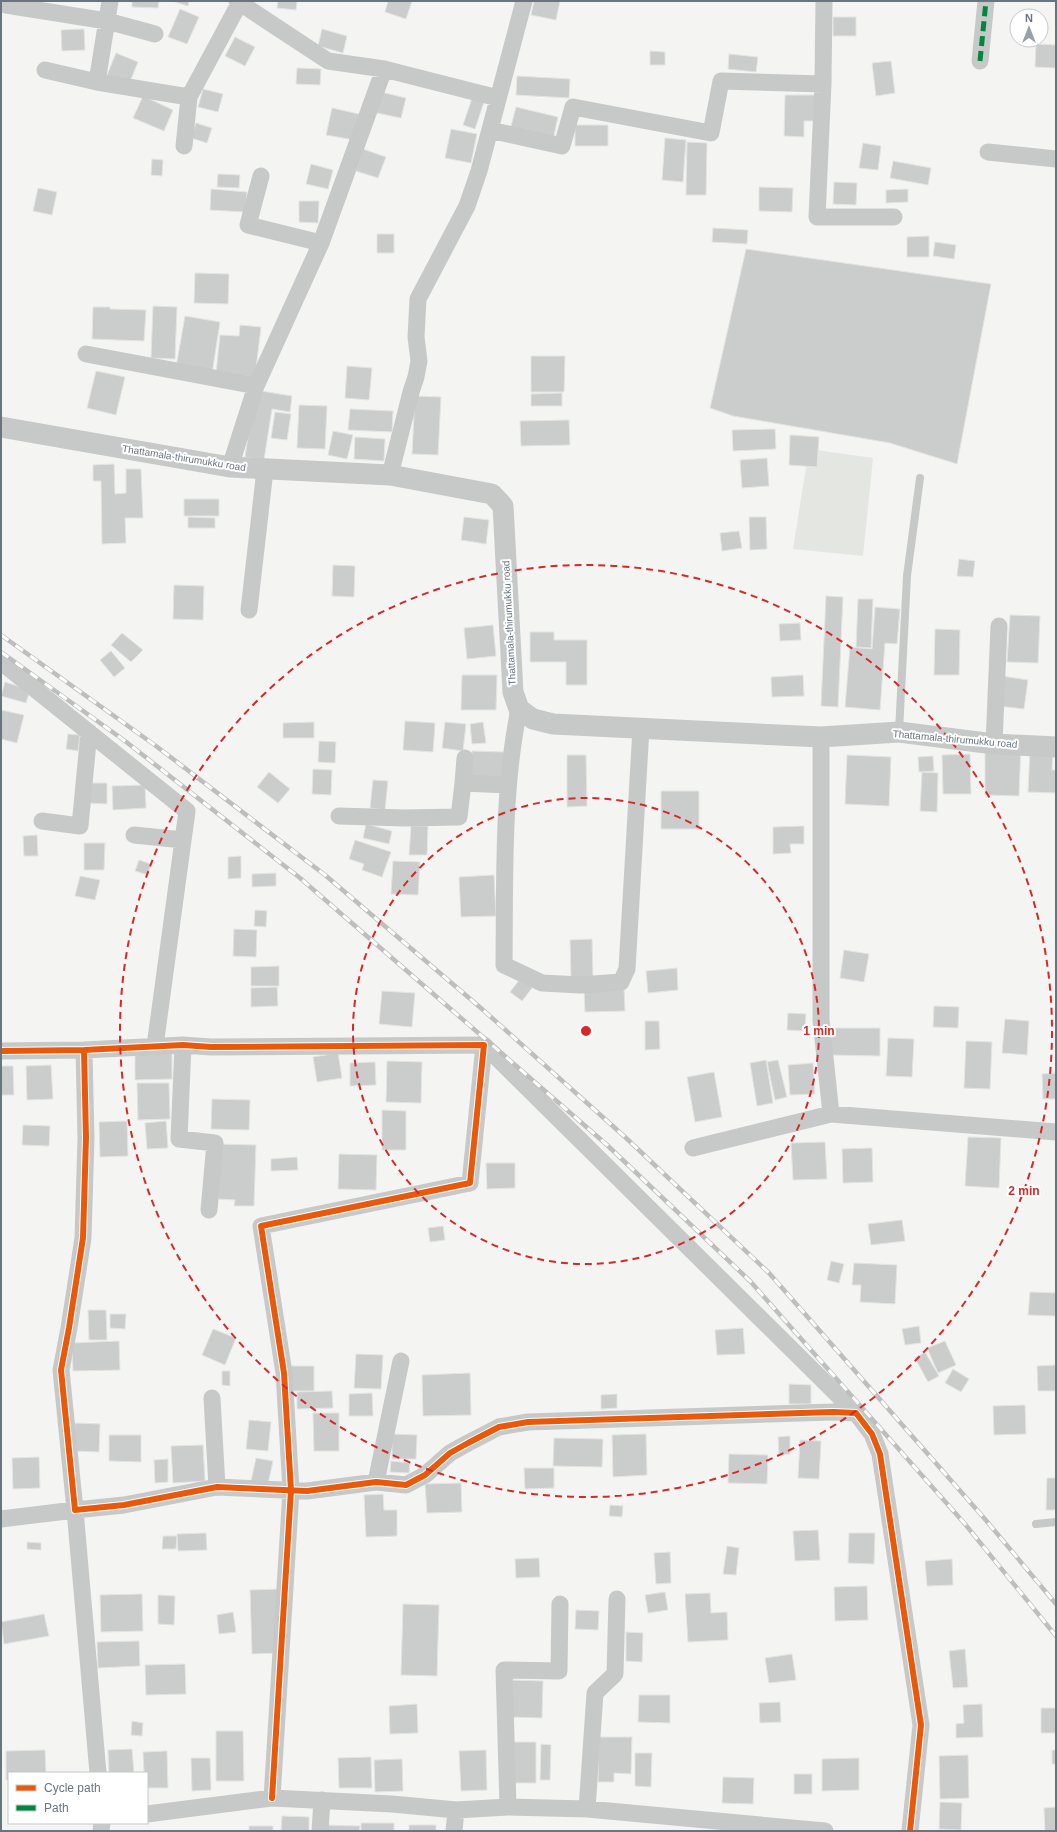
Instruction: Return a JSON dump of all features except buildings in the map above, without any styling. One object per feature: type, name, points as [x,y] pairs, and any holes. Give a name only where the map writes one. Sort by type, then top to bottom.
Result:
[{"type":"street","points":[[97,82],[110,1]]},
{"type":"street","points":[[390,475],[419,361],[416,337],[418,299],[467,206],[479,171],[524,1]]},
{"type":"street","points":[[824,1],[823,84],[817,216],[894,217]]},
{"type":"street","points":[[980,61],[986,1]]},
{"type":"street","points":[[184,146],[189,97],[238,2],[328,61],[384,69],[498,98]]},
{"type":"street","points":[[6,5],[107,21],[155,34]]},
{"type":"street","points":[[230,467],[256,386],[322,243],[384,69]]},
{"type":"street","points":[[45,70],[97,82],[189,97]]},
{"type":"street","points":[[490,130],[562,146],[573,107],[711,133],[721,81],[823,84]]},
{"type":"street","points":[[988,152],[1056,159]]},
{"type":"street","points":[[260,176],[248,225],[322,243]]},
{"type":"street","points":[[86,354],[256,386]]},
{"type":"street","name":"Thattamala-thirumukku road","points":[[1,427],[230,467],[265,470],[390,475],[492,494],[503,506],[513,692],[519,709],[534,719],[553,724],[821,737],[899,732],[994,744],[1056,747]]},
{"type":"street","points":[[249,610],[265,470]]},
{"type":"street","points":[[994,744],[998,626]]},
{"type":"street","points":[[1,662],[187,810],[155,1046]]},
{"type":"street","points":[[519,709],[513,736],[508,785],[504,965],[542,983],[580,985],[621,982],[627,968],[641,728]]},
{"type":"street","points":[[42,821],[80,826],[89,732]]},
{"type":"street","points":[[821,737],[821,1020],[831,1114]]},
{"type":"street","points":[[339,816],[404,818],[459,817],[464,758]]},
{"type":"street","points":[[463,783],[508,785]]},
{"type":"street","points":[[134,835],[183,840]]},
{"type":"street","points":[[183,1045],[179,1139],[215,1143],[209,1210]]},
{"type":"street","points":[[1,1051],[84,1050],[183,1045],[210,1047],[484,1045],[856,1413],[872,1434],[880,1454],[921,1725],[910,1831]]},
{"type":"street","points":[[272,1798],[291,1490],[284,1373],[260,1226],[470,1183],[484,1045]]},
{"type":"street","points":[[84,1050],[86,1138],[83,1238],[61,1370],[98,1772]]},
{"type":"street","points":[[693,1148],[831,1114],[1056,1132]]},
{"type":"street","points":[[376,1482],[401,1361]]},
{"type":"street","points":[[212,1398],[217,1487]]},
{"type":"street","points":[[1,1519],[124,1505],[217,1487],[307,1491],[376,1482],[406,1485],[425,1475],[450,1452],[480,1436],[498,1427],[528,1422],[833,1412],[856,1413]]},
{"type":"street","points":[[587,1809],[595,1693],[615,1674],[617,1599]]},
{"type":"street","points":[[508,1807],[504,1670],[559,1671],[560,1604]]},
{"type":"street","points":[[148,1814],[272,1798],[392,1804],[456,1810],[508,1807],[587,1809],[825,1831]]},
{"type":"street","points":[[320,1831],[322,1800]]},
{"type":"street","points":[[454,1831],[456,1810]]},
{"type":"lane","points":[[899,732],[907,576],[920,478]]},
{"type":"lane","points":[[1036,1524],[1056,1522]]},
{"type":"shaded area","points":[[809,449],[873,458],[863,556],[793,549]]},
{"type":"railway","points":[[1,635],[156,746],[325,875],[482,1009],[625,1137],[769,1273],[984,1518],[1056,1604]]},
{"type":"railway","points":[[1,652],[125,741],[300,878],[606,1144],[750,1281],[965,1524],[1056,1636]]},
{"type":"marked path","points":[[980,61],[986,1]]},
{"type":"cycle path","points":[[1,1051],[84,1050],[183,1045],[211,1047],[484,1045],[470,1183],[261,1226],[284,1373],[291,1490],[272,1798]]},
{"type":"cycle path","points":[[84,1050],[86,1138],[83,1238],[61,1370],[75,1510],[124,1505],[217,1487],[307,1491],[376,1482],[406,1485],[425,1475],[450,1453],[468,1443],[499,1427],[528,1422],[833,1412],[856,1413],[872,1434],[880,1454],[921,1725],[910,1831]]}]
